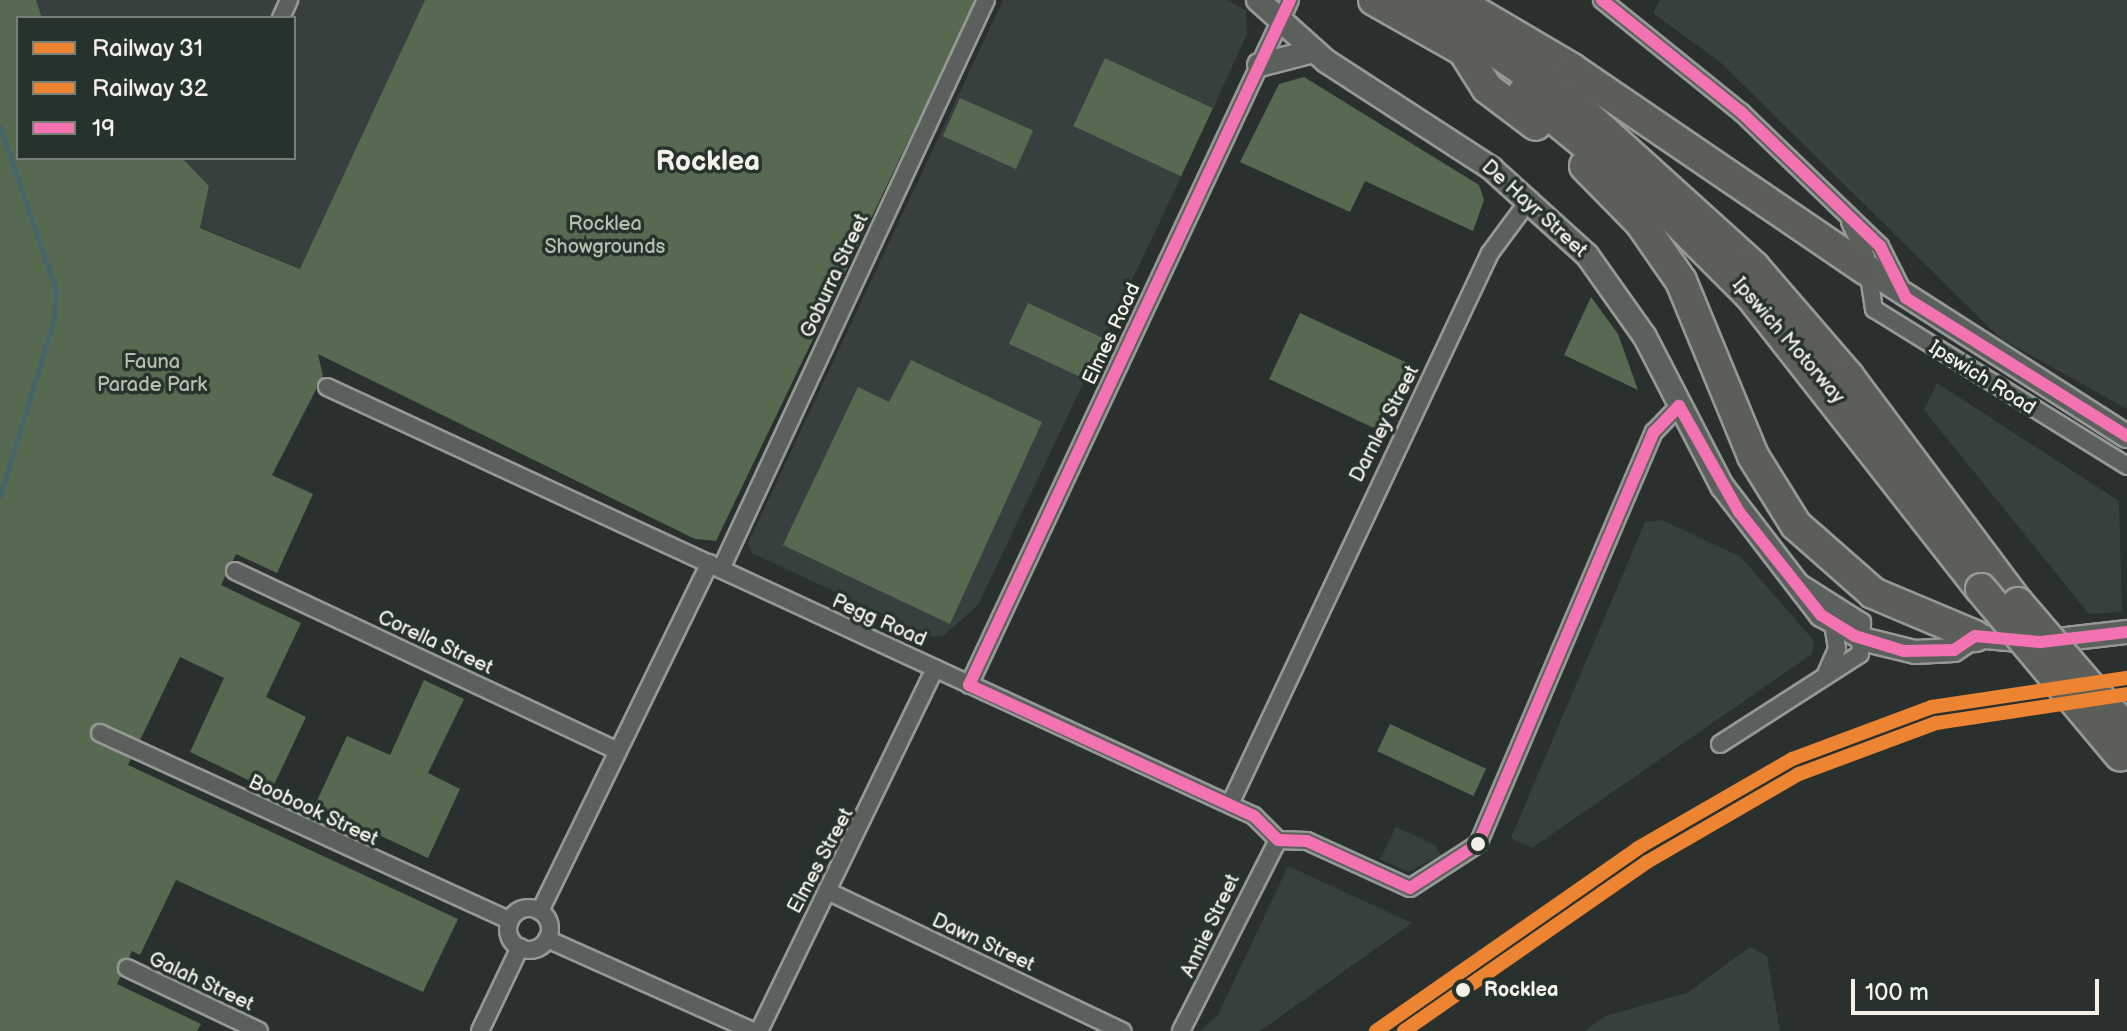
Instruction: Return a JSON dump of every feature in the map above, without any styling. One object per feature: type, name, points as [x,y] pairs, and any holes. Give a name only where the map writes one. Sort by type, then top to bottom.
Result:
[{"type":"highway","name":"Ipswich Motorway","points":[[1374,0],[1463,50],[1615,166],[1732,276],[1837,396],[1981,589],[2125,749]]},
{"type":"highway","name":"Ipswich Motorway","points":[[1420,0],[1581,110],[1754,267],[1848,376],[2125,749]]},
{"type":"highway","points":[[1455,0],[1572,69],[1867,270]]},
{"type":"highway","points":[[1463,50],[1487,88],[1597,177],[1668,259],[1708,333],[1764,477],[1803,533],[1873,593],[1975,636]]},
{"type":"street","name":"Goburra Street","points":[[540,911],[618,751],[716,566],[986,0]]},
{"type":"street","points":[[1258,0],[1285,10]]},
{"type":"street","name":"Ipswich Road","points":[[1602,0],[1741,112],[1849,221],[1890,257],[1906,298]]},
{"type":"street","name":"De Hayr Street","points":[[1285,10],[1314,51],[1530,199],[1604,275],[1739,512],[1799,582],[1811,606],[1833,623],[1866,640],[1924,652],[1954,650],[1975,636]]},
{"type":"street","name":"Elmes Road","points":[[969,685],[1285,10]]},
{"type":"street","points":[[1259,65],[1314,51]]},
{"type":"street","name":"Darnley Street","points":[[1230,804],[1490,253],[1530,199]]},
{"type":"street","name":"Ipswich Road","points":[[1849,221],[1867,270],[1870,302],[1886,319],[2127,466]]},
{"type":"street","name":"Ipswich Road","points":[[1867,270],[1906,298],[2127,436]]},
{"type":"street","name":"Pegg Road","points":[[327,387],[1230,804],[1261,820],[1278,840]]},
{"type":"street","points":[[1278,840],[1307,841],[1410,888],[1470,852],[1484,834],[1654,432],[1679,406]]},
{"type":"street","name":"Corella Street","points":[[235,571],[618,751]]},
{"type":"street","name":"De Hayr Street","points":[[1799,582],[1862,622],[1866,640]]},
{"type":"street","points":[[1825,676],[1837,649],[1833,623]]},
{"type":"street","points":[[1975,636],[2040,642],[2127,632]]},
{"type":"street","points":[[1720,744],[1825,676],[1852,664],[1866,640]]},
{"type":"street","name":"Elmes Street","points":[[759,1031],[935,668]]},
{"type":"street","name":"Boobook Street","points":[[100,733],[510,921]]},
{"type":"street","name":"Annie Street","points":[[1181,1031],[1278,840]]},
{"type":"street","name":"Dawn Street","points":[[827,891],[1122,1031]]},
{"type":"street","points":[[526,908],[540,911],[548,920],[547,939],[538,948],[520,947],[509,933],[510,921],[526,908]]},
{"type":"street","points":[[547,939],[753,1031]]},
{"type":"street","points":[[480,1031],[520,947]]},
{"type":"street","name":"Galah Street","points":[[127,968],[259,1031]]},
{"type":"shaded area","points":[[36,0],[425,0],[301,269],[200,227],[209,186],[184,160],[296,160],[296,16],[41,16]]},
{"type":"shaded area","points":[[1003,0],[1227,0],[1246,10],[1247,34],[1213,109],[1105,58],[1074,126],[1182,175],[978,605],[943,636],[932,637],[752,553],[748,543]]},
{"type":"shaded area","points":[[1660,0],[2127,0],[2127,409],[2000,338],[1720,62],[1653,13]]},
{"type":"shaded area","points":[[1937,383],[2119,501],[2122,612],[2089,614],[1924,410]]},
{"type":"shaded area","points":[[1662,520],[1741,557],[1814,641],[1812,654],[1532,848],[1511,838],[1645,522]]},
{"type":"shaded area","points":[[1396,827],[1435,845],[1441,855],[1408,872],[1380,859]]},
{"type":"shaded area","points":[[1288,866],[1412,923],[1260,1031],[1200,1031],[1218,1015]]},
{"type":"shaded area","points":[[1750,947],[1767,956],[1780,1031],[1585,1031],[1605,1016],[1687,993]]},
{"type":"green space","points":[[0,0],[36,0],[41,16],[16,16],[16,160],[184,160],[209,186],[200,228],[300,269],[425,0],[976,0],[716,541],[695,539],[318,354],[323,376],[272,475],[313,494],[277,573],[236,554],[221,585],[301,623],[266,697],[306,717],[271,791],[190,752],[224,678],[180,657],[128,765],[458,919],[423,992],[176,880],[140,955],[132,951],[117,984],[201,1024],[197,1031],[0,1031]]},
{"type":"green space","points":[[1105,58],[1213,108],[1181,176],[1073,126]]},
{"type":"green space","points":[[1304,77],[1479,185],[1484,200],[1473,231],[1365,181],[1350,212],[1240,162],[1279,84]]},
{"type":"green space","points":[[960,98],[1033,131],[1016,169],[943,136]]},
{"type":"green space","points":[[1591,297],[1618,334],[1638,390],[1564,355]]},
{"type":"green space","points":[[1028,303],[1104,338],[1085,379],[1009,344]]},
{"type":"green space","points":[[1300,313],[1411,365],[1380,431],[1269,379]]},
{"type":"green space","points":[[911,360],[1042,422],[950,624],[783,545],[858,387],[889,402]]},
{"type":"green space","points":[[424,680],[464,699],[428,773],[460,789],[428,858],[315,805],[347,736],[390,755]]},
{"type":"green space","points":[[1390,724],[1486,769],[1473,796],[1377,751]]},
{"type":"waterway","points":[[0,127],[56,291],[54,319],[0,496]]},
{"type":"rail line","name":"31","points":[[1376,1031],[1638,848],[1792,759],[1932,707],[2127,678]]},
{"type":"rail line","name":"32","points":[[1404,1031],[1647,862],[1799,774],[1936,723],[2127,694]]},
{"type":"transit line","name":"19","points":[[969,685],[1290,0]]},
{"type":"transit line","name":"19","points":[[1602,0],[1741,112],[1880,246],[1906,298],[2127,436]]},
{"type":"transit line","name":"19","points":[[1679,406],[1739,512],[1821,615],[1855,636],[1904,651],[1954,650],[1975,636]]},
{"type":"transit line","name":"19","points":[[1278,840],[1307,841],[1410,888],[1478,844],[1654,432],[1679,406]]},
{"type":"transit line","name":"19","points":[[1975,636],[2040,642],[2127,632]]},
{"type":"transit line","name":"19","points":[[969,685],[1254,816],[1278,840]]},
{"type":"place","name":"Rocklea","points":[[1463,990]]},
{"type":"district","name":"Rocklea","points":[[708,162]]},
{"type":"park label","name":"Rocklea Showgrounds","points":[[605,236]]},
{"type":"park label","name":"Fauna Parade Park","points":[[152,374]]}]
